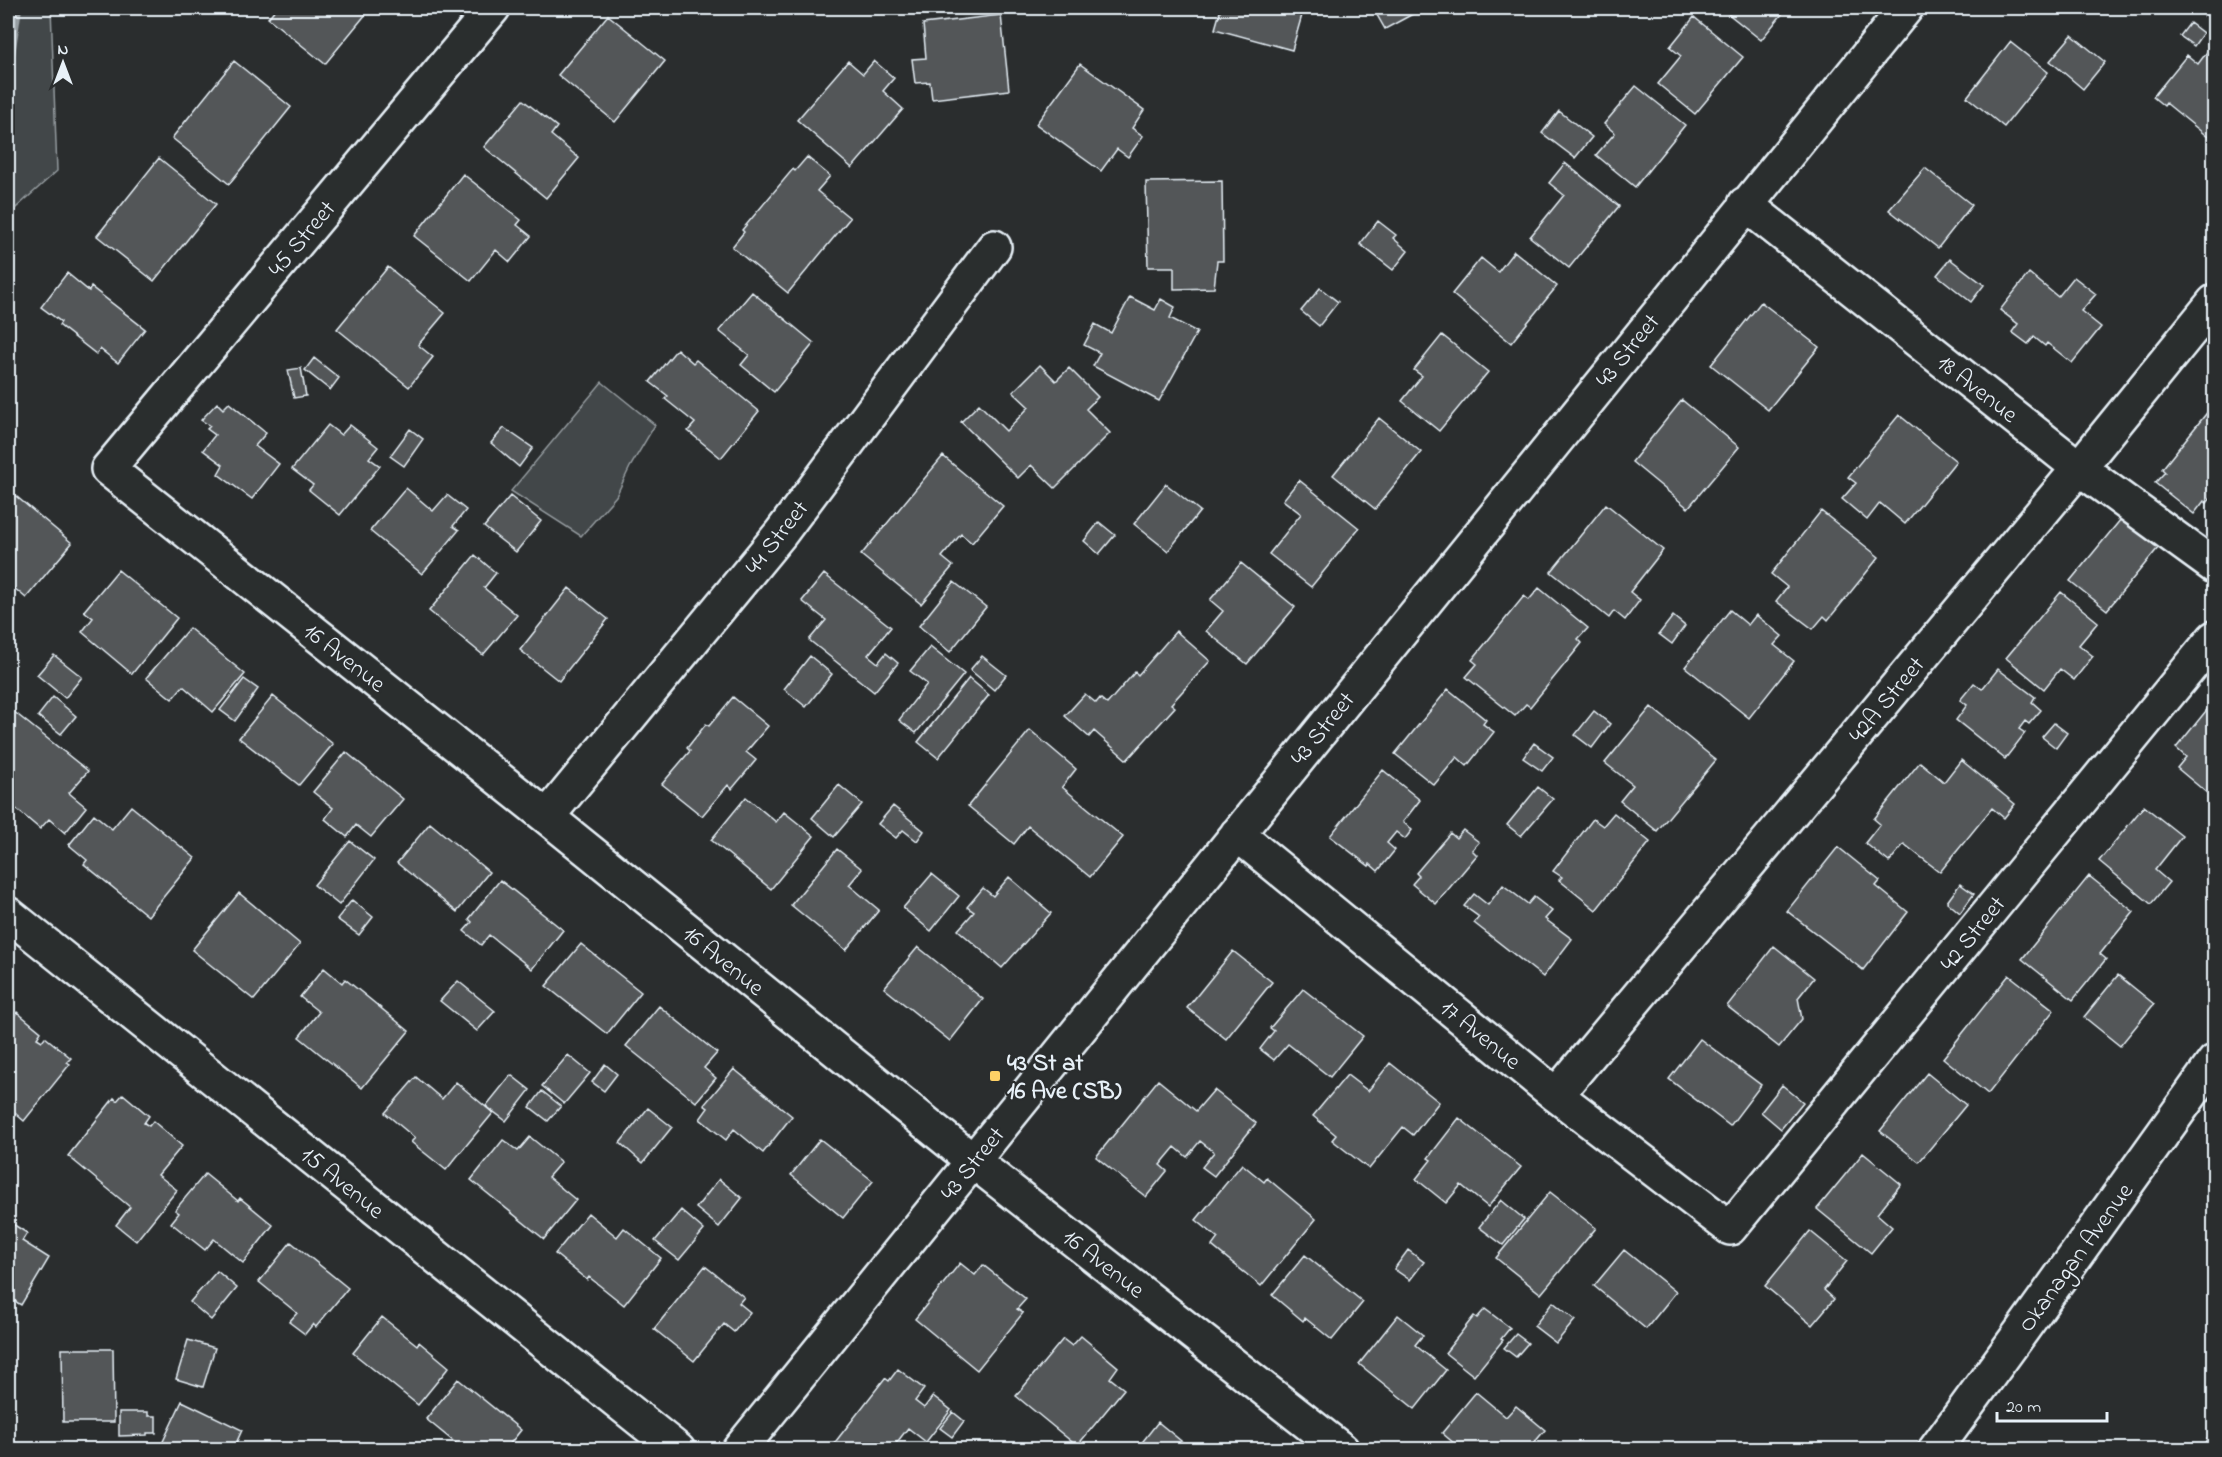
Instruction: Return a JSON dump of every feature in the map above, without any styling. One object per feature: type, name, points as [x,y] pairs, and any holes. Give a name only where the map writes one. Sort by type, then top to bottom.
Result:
[{"type":"street","name":"45 Street","points":[[108,469],[493,8]]},
{"type":"street","name":"43 Street","points":[[739,1449],[1906,8]]},
{"type":"street","name":"18 Avenue","points":[[1745,204],[2079,468],[2214,566]]},
{"type":"street","name":"44 Street","points":[[547,817],[781,533],[994,247]]},
{"type":"street","name":"42A Street","points":[[1556,1095],[2079,468],[2209,320]]},
{"type":"street","name":"16 Avenue","points":[[108,469],[547,817],[974,1161],[1342,1449]]},
{"type":"street","name":"42 Street","points":[[1730,1228],[2214,638]]},
{"type":"street","name":"17 Avenue","points":[[1237,834],[1556,1095],[1730,1228]]},
{"type":"street","name":"15 Avenue","points":[[8,914],[678,1449]]},
{"type":"street","name":"Okanagan Avenue","points":[[1935,1449],[2214,1062]]},
{"type":"shaded area","points":[[8,8],[51,8],[57,171],[8,215]]},
{"type":"shaded area","points":[[602,382],[655,425],[616,496],[581,536],[511,491]]},
{"type":"building","points":[[276,8],[371,8],[325,64],[268,18]]},
{"type":"building","points":[[1221,8],[1304,8],[1292,50],[1215,29]]},
{"type":"building","points":[[1373,8],[1424,8],[1385,29]]},
{"type":"building","points":[[1721,8],[1787,8],[1761,40]]},
{"type":"building","points":[[2205,8],[2214,8],[2214,24],[2201,13]]},
{"type":"building","points":[[608,15],[665,61],[615,122],[558,75]]},
{"type":"building","points":[[1001,15],[1009,90],[932,99],[930,82],[915,83],[912,59],[926,58],[923,24]]},
{"type":"building","points":[[1694,17],[1743,57],[1695,114],[1658,84],[1681,56],[1670,47]]},
{"type":"building","points":[[2190,23],[2203,33],[2194,46],[2180,36]]},
{"type":"building","points":[[2072,35],[2105,62],[2083,89],[2050,61]]},
{"type":"building","points":[[2010,42],[2048,72],[2004,127],[1967,97]]},
{"type":"building","points":[[2214,47],[2214,142],[2166,103],[2164,106],[2153,97],[2187,55],[2198,64],[2210,48]]},
{"type":"building","points":[[234,61],[291,107],[229,184],[172,138]]},
{"type":"building","points":[[848,61],[863,74],[874,61],[894,78],[883,91],[903,109],[852,168],[797,120]]},
{"type":"building","points":[[1080,64],[1144,110],[1132,128],[1143,136],[1128,157],[1117,149],[1101,171],[1036,124]]},
{"type":"building","points":[[1636,86],[1685,125],[1635,187],[1596,155],[1615,133],[1604,124]]},
{"type":"building","points":[[523,100],[557,127],[551,135],[579,158],[546,198],[484,147]]},
{"type":"building","points":[[1559,111],[1592,137],[1575,158],[1542,133]]},
{"type":"building","points":[[807,157],[830,176],[817,191],[850,218],[788,293],[732,247],[744,232],[742,230],[793,169],[795,171]]},
{"type":"building","points":[[159,158],[216,204],[154,281],[97,236]]},
{"type":"building","points":[[1565,163],[1619,206],[1569,268],[1530,237],[1564,195],[1549,183]]},
{"type":"building","points":[[1925,168],[1972,205],[1938,248],[1889,210]]},
{"type":"building","points":[[463,174],[521,220],[517,225],[531,236],[510,262],[496,250],[471,281],[414,236]]},
{"type":"building","points":[[1222,181],[1223,261],[1217,261],[1214,288],[1174,289],[1174,267],[1148,267],[1146,182]]},
{"type":"building","points":[[1378,221],[1396,235],[1393,238],[1408,251],[1393,270],[1360,244]]},
{"type":"building","points":[[1514,251],[1557,286],[1511,343],[1452,294],[1481,258],[1498,272]]},
{"type":"building","points":[[1950,259],[1984,285],[1971,302],[1937,275]]},
{"type":"building","points":[[388,267],[445,313],[418,345],[433,357],[409,387],[337,329]]},
{"type":"building","points":[[67,273],[89,291],[91,287],[145,329],[118,363],[100,349],[96,354],[59,325],[61,322],[41,307]]},
{"type":"building","points":[[2029,273],[2058,297],[2074,277],[2096,294],[2081,311],[2101,327],[2072,363],[2047,343],[2045,346],[2034,337],[2028,344],[2012,332],[2018,324],[2000,310]]},
{"type":"building","points":[[1320,288],[1338,302],[1319,326],[1301,311]]},
{"type":"building","points":[[752,292],[814,343],[774,392],[741,365],[749,355],[719,331]]},
{"type":"building","points":[[1130,297],[1155,310],[1161,299],[1175,307],[1170,318],[1197,332],[1159,401],[1093,366],[1100,353],[1084,345],[1095,324],[1111,333]]},
{"type":"building","points":[[1761,302],[1819,347],[1768,410],[1711,365]]},
{"type":"building","points":[[1442,335],[1488,372],[1439,431],[1402,401],[1422,376],[1414,370]]},
{"type":"building","points":[[677,349],[693,363],[696,360],[759,411],[721,458],[688,431],[695,423],[665,399],[668,396],[650,382]]},
{"type":"building","points":[[314,358],[339,378],[330,390],[305,370]]},
{"type":"building","points":[[1040,365],[1056,381],[1069,368],[1098,397],[1086,409],[1110,433],[1055,488],[1031,465],[1018,478],[961,422],[979,404],[1006,431],[1029,407],[1013,392]]},
{"type":"building","points":[[301,368],[306,396],[294,398],[288,370]]},
{"type":"building","points":[[1682,400],[1739,447],[1688,508],[1632,462]]},
{"type":"building","points":[[217,403],[223,409],[229,403],[266,433],[255,446],[279,464],[252,499],[218,474],[223,465],[203,450],[215,435],[207,429],[210,426],[201,420]]},
{"type":"building","points":[[2214,404],[2214,494],[2207,503],[2204,501],[2194,514],[2155,483],[2165,472],[2162,469]]},
{"type":"building","points":[[1899,415],[1956,461],[1905,524],[1880,503],[1867,520],[1842,499],[1856,483],[1848,477]]},
{"type":"building","points":[[1379,418],[1421,452],[1375,509],[1333,475]]},
{"type":"building","points":[[328,425],[341,435],[350,425],[378,447],[369,458],[380,466],[340,515],[309,490],[313,485],[292,469]]},
{"type":"building","points":[[504,428],[533,448],[519,467],[491,443]]},
{"type":"building","points":[[410,429],[423,439],[404,466],[390,456]]},
{"type":"building","points":[[943,456],[1003,506],[972,543],[961,534],[942,557],[953,566],[921,604],[861,555]]},
{"type":"building","points":[[1299,480],[1359,528],[1311,587],[1269,554],[1301,514],[1283,500]]},
{"type":"building","points":[[1166,484],[1200,511],[1168,551],[1134,524]]},
{"type":"building","points":[[406,488],[433,511],[447,495],[466,510],[453,526],[459,530],[422,574],[370,531]]},
{"type":"building","points":[[11,492],[72,543],[26,598],[8,583],[8,496]]},
{"type":"building","points":[[510,496],[541,521],[516,552],[484,527]]},
{"type":"building","points":[[1606,504],[1663,550],[1630,592],[1640,600],[1625,620],[1614,611],[1609,618],[1551,572]]},
{"type":"building","points":[[1821,511],[1879,557],[1828,620],[1824,616],[1813,629],[1776,601],[1787,587],[1771,574]]},
{"type":"building","points":[[2121,519],[2158,548],[2107,610],[2070,581]]},
{"type":"building","points":[[1099,522],[1115,535],[1099,554],[1084,541]]},
{"type":"building","points":[[475,555],[496,573],[484,588],[517,615],[483,655],[429,611]]},
{"type":"building","points":[[1241,563],[1295,607],[1247,664],[1206,631],[1223,611],[1210,600]]},
{"type":"building","points":[[118,570],[177,618],[132,674],[82,632],[93,618],[84,611]]},
{"type":"building","points":[[824,574],[891,627],[868,655],[878,663],[886,653],[898,663],[874,692],[809,640],[826,620],[802,601]]},
{"type":"building","points":[[954,582],[986,607],[950,652],[919,626]]},
{"type":"building","points":[[569,588],[608,619],[559,681],[520,650]]},
{"type":"building","points":[[1539,588],[1588,628],[1578,639],[1582,643],[1530,707],[1526,704],[1515,716],[1466,677],[1477,664],[1472,660],[1524,596],[1529,600]]},
{"type":"building","points":[[2061,592],[2098,622],[2079,645],[2093,656],[2074,680],[2060,669],[2044,689],[2006,658]]},
{"type":"building","points":[[1730,610],[1748,625],[1756,615],[1782,636],[1774,645],[1794,661],[1749,718],[1685,667]]},
{"type":"building","points":[[1673,616],[1685,626],[1672,644],[1659,634]]},
{"type":"building","points":[[189,628],[245,674],[213,712],[183,686],[172,699],[146,678]]},
{"type":"building","points":[[1176,631],[1210,661],[1171,704],[1175,707],[1127,760],[1094,731],[1089,737],[1065,716],[1085,694],[1096,703],[1100,698],[1107,704],[1135,672],[1138,675]]},
{"type":"building","points":[[930,647],[964,674],[916,733],[899,720],[927,684],[910,671]]},
{"type":"building","points":[[54,655],[82,677],[65,698],[37,675]]},
{"type":"building","points":[[810,656],[832,674],[806,707],[784,689]]},
{"type":"building","points":[[982,656],[1006,675],[994,690],[970,670]]},
{"type":"building","points":[[1998,669],[2035,697],[2032,702],[2041,710],[2029,724],[2025,721],[2019,729],[2025,733],[2005,759],[1956,720],[1967,705],[1960,700],[1974,683],[1982,689]]},
{"type":"building","points":[[969,678],[989,695],[938,758],[918,742]]},
{"type":"building","points":[[244,679],[258,689],[235,721],[220,710]]},
{"type":"building","points":[[1448,689],[1486,720],[1483,724],[1494,732],[1467,766],[1457,757],[1434,785],[1395,754]]},
{"type":"building","points":[[273,696],[333,744],[299,785],[239,738]]},
{"type":"building","points":[[53,697],[76,716],[61,734],[38,716]]},
{"type":"building","points":[[733,697],[768,726],[746,752],[756,760],[732,789],[728,785],[702,816],[662,784],[690,751],[687,748],[706,724],[709,726]]},
{"type":"building","points":[[2214,701],[2214,799],[2177,768],[2186,757],[2176,748]]},
{"type":"building","points":[[8,707],[88,771],[69,793],[86,807],[65,833],[49,819],[40,829],[8,802]]},
{"type":"building","points":[[1651,707],[1716,760],[1657,831],[1620,801],[1633,785],[1605,763]]},
{"type":"building","points":[[1594,711],[1610,724],[1592,748],[1575,735]]},
{"type":"building","points":[[2054,723],[2067,733],[2056,748],[2042,737]]},
{"type":"building","points":[[1030,730],[1076,769],[1062,787],[1123,837],[1090,877],[1028,826],[1014,844],[968,806]]},
{"type":"building","points":[[1534,743],[1553,757],[1542,771],[1523,758]]},
{"type":"building","points":[[346,752],[403,799],[371,837],[356,825],[347,837],[325,819],[333,808],[313,792]]},
{"type":"building","points":[[1961,760],[2015,804],[2004,818],[1992,808],[1940,872],[1904,844],[1889,862],[1865,843],[1880,824],[1874,819],[1920,762],[1944,782]]},
{"type":"building","points":[[1383,770],[1420,800],[1403,822],[1412,830],[1405,839],[1396,832],[1387,843],[1395,850],[1378,871],[1330,836]]},
{"type":"building","points":[[839,785],[862,804],[834,837],[812,818]]},
{"type":"building","points":[[1538,787],[1553,799],[1521,836],[1507,825]]},
{"type":"building","points":[[746,797],[776,822],[784,812],[814,836],[771,889],[711,840]]},
{"type":"building","points":[[131,806],[195,858],[148,916],[84,864],[87,860],[69,845],[94,814],[112,829]]},
{"type":"building","points":[[893,806],[924,831],[917,841],[903,830],[896,838],[878,824]]},
{"type":"building","points":[[2144,806],[2182,836],[2155,870],[2169,882],[2151,904],[2099,861]]},
{"type":"building","points":[[1614,813],[1650,842],[1596,910],[1559,880],[1562,877],[1553,871],[1593,819],[1603,826]]},
{"type":"building","points":[[430,823],[489,872],[457,912],[397,863]]},
{"type":"building","points":[[1463,830],[1479,842],[1472,850],[1477,855],[1436,904],[1412,884],[1419,876],[1416,873],[1450,833],[1456,838]]},
{"type":"building","points":[[350,841],[374,860],[339,905],[314,885]]},
{"type":"building","points":[[1838,847],[1880,881],[1876,886],[1908,912],[1863,970],[1787,911]]},
{"type":"building","points":[[837,849],[862,869],[849,885],[879,910],[846,950],[791,905]]},
{"type":"building","points":[[932,874],[959,896],[931,931],[903,908]]},
{"type":"building","points":[[2089,876],[2134,912],[2100,954],[2106,959],[2073,1000],[2022,959]]},
{"type":"building","points":[[1009,877],[1051,913],[1002,968],[958,930],[974,912],[967,907],[983,888],[993,896]]},
{"type":"building","points":[[500,880],[563,930],[532,969],[489,935],[481,945],[464,931],[472,922],[469,919]]},
{"type":"building","points":[[1960,884],[1974,894],[1960,913],[1947,902]]},
{"type":"building","points":[[1503,885],[1528,904],[1534,897],[1552,911],[1545,919],[1572,939],[1543,977],[1474,923],[1479,917],[1464,906],[1474,894],[1488,905]]},
{"type":"building","points":[[239,893],[300,944],[254,1000],[192,950]]},
{"type":"building","points":[[352,900],[373,917],[359,935],[337,919]]},
{"type":"building","points":[[581,944],[641,992],[607,1034],[546,986]]},
{"type":"building","points":[[1774,946],[1814,978],[1798,998],[1802,1019],[1779,1047],[1727,1006]]},
{"type":"building","points":[[918,947],[983,999],[950,1041],[884,988]]},
{"type":"building","points":[[1233,951],[1272,982],[1226,1039],[1187,1008]]},
{"type":"building","points":[[324,968],[342,983],[345,979],[409,1031],[362,1088],[299,1037],[319,1012],[300,997]]},
{"type":"building","points":[[2009,975],[2054,1010],[1988,1094],[1943,1058]]},
{"type":"building","points":[[2118,975],[2154,1004],[2120,1046],[2084,1017]]},
{"type":"building","points":[[458,981],[495,1011],[477,1031],[440,1001]]},
{"type":"building","points":[[1303,989],[1363,1036],[1330,1077],[1288,1044],[1274,1060],[1260,1049],[1274,1031],[1270,1028]]},
{"type":"building","points":[[659,1006],[717,1053],[704,1068],[716,1078],[696,1102],[626,1046]]},
{"type":"building","points":[[17,1012],[41,1032],[37,1038],[42,1041],[45,1037],[71,1058],[67,1062],[70,1064],[24,1121],[8,1107],[8,1016],[9,1014],[13,1017]]},
{"type":"building","points":[[1700,1039],[1761,1085],[1730,1126],[1669,1079]]},
{"type":"building","points":[[568,1055],[590,1073],[564,1104],[542,1086]]},
{"type":"building","points":[[1390,1063],[1439,1102],[1413,1135],[1403,1127],[1369,1169],[1332,1140],[1336,1135],[1313,1116],[1347,1075],[1368,1091]]},
{"type":"building","points":[[605,1064],[617,1074],[604,1091],[592,1082]]},
{"type":"building","points":[[734,1069],[792,1116],[763,1153],[734,1129],[726,1140],[700,1119],[708,1108],[704,1105]]},
{"type":"building","points":[[1927,1073],[1966,1105],[1919,1162],[1880,1131]]},
{"type":"building","points":[[511,1075],[530,1090],[506,1121],[486,1106]]},
{"type":"building","points":[[416,1077],[442,1099],[456,1082],[493,1113],[446,1170],[411,1142],[415,1138],[385,1113]]},
{"type":"building","points":[[1158,1080],[1196,1111],[1214,1090],[1256,1123],[1214,1176],[1202,1167],[1214,1152],[1200,1141],[1187,1157],[1175,1147],[1160,1165],[1167,1171],[1146,1197],[1096,1157]]},
{"type":"building","points":[[1782,1085],[1803,1102],[1781,1129],[1761,1112]]},
{"type":"building","points":[[542,1091],[561,1106],[548,1121],[530,1107]]},
{"type":"building","points":[[123,1094],[149,1116],[144,1123],[149,1126],[153,1121],[182,1146],[158,1175],[177,1190],[136,1241],[116,1225],[130,1207],[68,1156],[114,1098],[117,1101]]},
{"type":"building","points":[[648,1108],[672,1127],[643,1163],[620,1143]]},
{"type":"building","points":[[1459,1118],[1521,1167],[1488,1207],[1461,1185],[1446,1203],[1416,1179],[1431,1160],[1428,1158]]},
{"type":"building","points":[[530,1137],[561,1162],[548,1177],[576,1200],[544,1239],[471,1180],[503,1140],[518,1151]]},
{"type":"building","points":[[820,1139],[873,1181],[843,1218],[791,1175]]},
{"type":"building","points":[[1863,1153],[1901,1184],[1877,1214],[1892,1227],[1871,1253],[1817,1209]]},
{"type":"building","points":[[1242,1164],[1264,1182],[1267,1178],[1316,1219],[1261,1286],[1212,1246],[1218,1238],[1196,1220]]},
{"type":"building","points":[[205,1174],[273,1225],[243,1263],[214,1239],[205,1250],[171,1223],[179,1213],[175,1210]]},
{"type":"building","points":[[719,1179],[742,1198],[719,1227],[696,1208]]},
{"type":"building","points":[[1550,1192],[1596,1228],[1541,1294],[1496,1258]]},
{"type":"building","points":[[1501,1200],[1524,1219],[1503,1245],[1479,1227]]},
{"type":"building","points":[[681,1210],[704,1230],[679,1260],[655,1241]]},
{"type":"building","points":[[588,1213],[617,1237],[624,1228],[661,1258],[624,1305],[589,1277],[587,1280],[555,1254]]},
{"type":"building","points":[[8,1221],[27,1233],[22,1241],[49,1258],[21,1305],[8,1297]]},
{"type":"building","points":[[1810,1231],[1847,1261],[1824,1290],[1834,1299],[1812,1325],[1765,1286]]},
{"type":"building","points":[[291,1242],[348,1288],[316,1327],[313,1324],[305,1334],[289,1322],[297,1313],[259,1282]]},
{"type":"building","points":[[1408,1250],[1424,1262],[1410,1280],[1394,1269]]},
{"type":"building","points":[[1624,1250],[1676,1292],[1646,1329],[1594,1286]]},
{"type":"building","points":[[1305,1255],[1363,1302],[1332,1340],[1305,1318],[1303,1321],[1272,1295]]},
{"type":"building","points":[[960,1263],[975,1275],[983,1265],[1026,1299],[1017,1309],[1023,1313],[977,1370],[915,1319]]},
{"type":"building","points":[[705,1266],[744,1297],[739,1303],[750,1312],[734,1332],[724,1324],[694,1361],[654,1329]]},
{"type":"building","points":[[217,1271],[237,1288],[211,1320],[190,1302]]},
{"type":"building","points":[[1553,1302],[1575,1320],[1556,1343],[1534,1326]]},
{"type":"building","points":[[1485,1309],[1510,1328],[1474,1376],[1445,1353],[1474,1316],[1477,1318]]},
{"type":"building","points":[[1398,1315],[1423,1335],[1415,1345],[1446,1370],[1415,1409],[1359,1364]]},
{"type":"building","points":[[382,1317],[417,1345],[419,1342],[449,1367],[418,1405],[353,1353]]},
{"type":"building","points":[[1516,1334],[1528,1343],[1516,1357],[1504,1348]]},
{"type":"building","points":[[1081,1336],[1118,1367],[1110,1378],[1124,1389],[1077,1446],[1016,1396],[1063,1339],[1072,1346]]},
{"type":"building","points":[[188,1340],[215,1348],[203,1387],[176,1379]]},
{"type":"building","points":[[62,1349],[113,1349],[114,1422],[63,1422]]},
{"type":"building","points":[[898,1369],[924,1389],[915,1401],[924,1408],[933,1396],[951,1410],[926,1442],[908,1428],[891,1450],[829,1450],[885,1378],[889,1381]]},
{"type":"building","points":[[458,1379],[521,1430],[505,1450],[464,1450],[426,1419]]},
{"type":"building","points":[[1476,1392],[1506,1417],[1516,1406],[1545,1430],[1528,1450],[1462,1450],[1442,1433]]},
{"type":"building","points":[[182,1401],[242,1430],[233,1450],[159,1450]]},
{"type":"building","points":[[119,1412],[148,1412],[148,1416],[156,1416],[156,1433],[119,1436]]},
{"type":"building","points":[[953,1412],[964,1421],[952,1437],[940,1428]]},
{"type":"building","points":[[1158,1422],[1192,1450],[1136,1450]]},
{"type":"building","points":[[2214,1429],[2214,1450],[2200,1450]]},
{"type":"waterway","points":[[8,68],[17,8]]},
{"type":"place","name":"43 St at 16 Ave (SB)","points":[[995,1076]]}]
